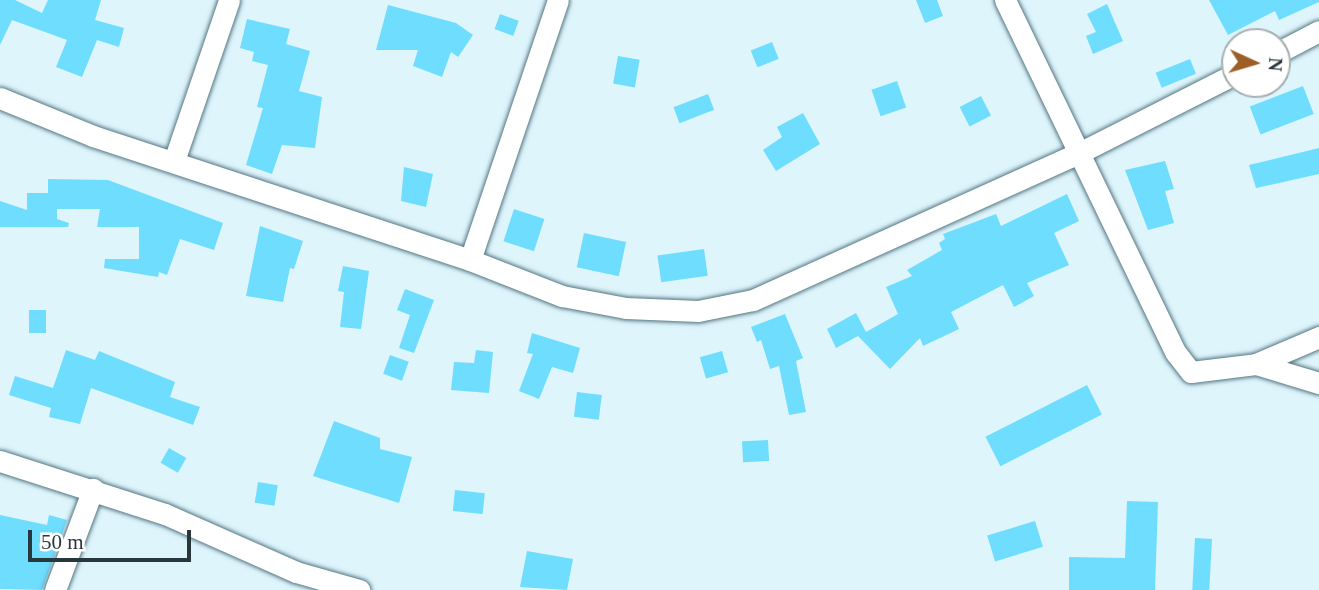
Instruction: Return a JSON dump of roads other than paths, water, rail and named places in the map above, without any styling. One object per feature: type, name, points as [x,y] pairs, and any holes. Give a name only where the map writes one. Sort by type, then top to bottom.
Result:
[{"type":"street","points":[[174,161],[229,0]]},
{"type":"street","points":[[470,260],[558,0]]},
{"type":"street","points":[[1005,0],[1077,154],[1176,353],[1191,372],[1256,365],[1319,337]]},
{"type":"street","points":[[1291,46],[1319,31]]},
{"type":"street","points":[[0,98],[93,136],[470,260],[562,296],[626,308],[698,311],[753,300],[1077,154],[1221,81]]},
{"type":"street","points":[[1256,365],[1319,383]]},
{"type":"street","points":[[0,461],[165,514],[296,572],[359,590]]},
{"type":"street","points":[[55,590],[93,489]]}]
